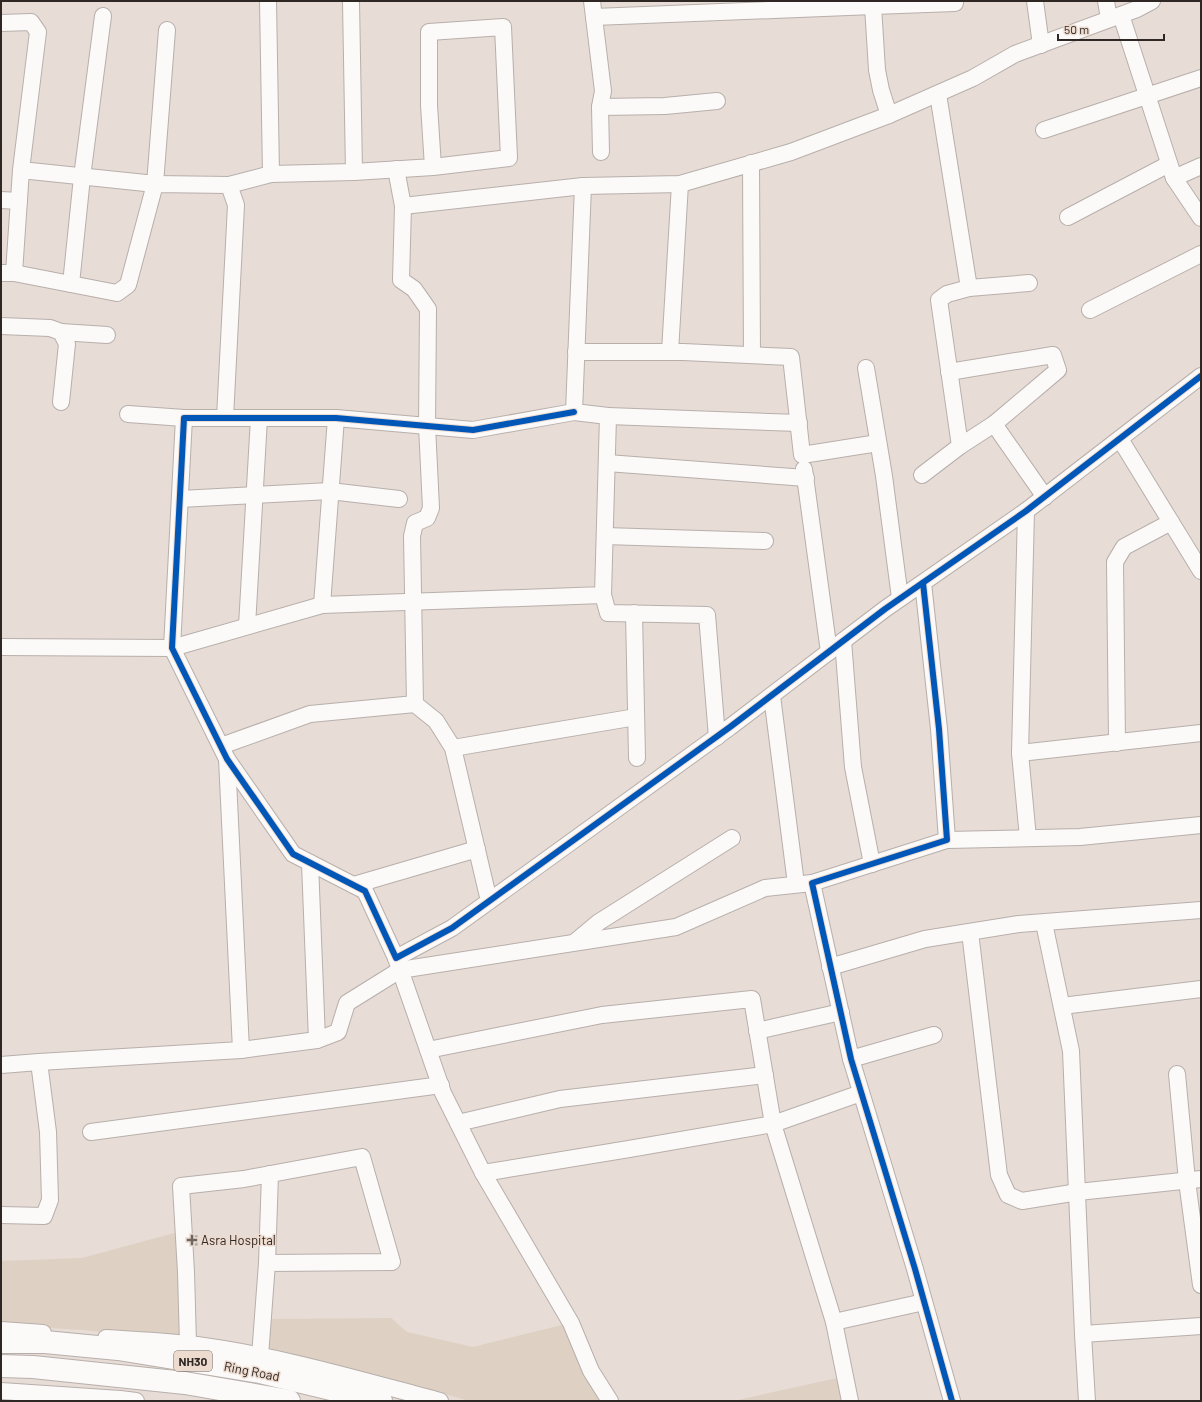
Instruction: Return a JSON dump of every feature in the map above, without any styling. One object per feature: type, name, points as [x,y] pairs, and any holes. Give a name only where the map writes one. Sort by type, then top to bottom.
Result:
[{"type":"highway","name":"Ring Road","points":[[1,1342],[44,1342],[126,1350],[260,1372],[381,1401]]},
{"type":"highway","name":"Ring Road","points":[[1,1366],[33,1367],[185,1383],[289,1401]]},
{"type":"street","points":[[268,1],[271,174]]},
{"type":"street","points":[[351,1],[354,172]]},
{"type":"street","points":[[592,1],[603,91],[600,107],[601,152]]},
{"type":"street","points":[[1035,1],[1041,45]]},
{"type":"street","points":[[1106,1],[1115,17],[1147,95],[1171,171],[1201,218]]},
{"type":"street","points":[[403,206],[583,186],[680,184],[791,152],[889,115],[973,78],[1015,54],[1115,17],[1152,1]]},
{"type":"street","points":[[594,17],[873,3],[955,2]]},
{"type":"street","points":[[873,3],[877,70],[881,90],[889,115]]},
{"type":"street","points":[[71,284],[82,176],[103,16]]},
{"type":"street","points":[[1,23],[31,22],[38,32],[21,170],[19,201],[7,273],[117,293],[128,285],[155,184],[167,30]]},
{"type":"street","points":[[21,170],[155,184],[229,186],[271,174],[354,172],[433,167],[509,158],[502,27],[429,32],[429,105],[433,167]]},
{"type":"street","points":[[1044,130],[1201,78]]},
{"type":"street","points":[[938,94],[969,288]]},
{"type":"street","points":[[600,107],[665,106],[717,101]]},
{"type":"street","points":[[751,164],[752,355]]},
{"type":"street","points":[[1068,217],[1171,171],[1201,166]]},
{"type":"street","points":[[396,169],[403,206],[402,280],[414,289],[428,310],[427,426],[431,508],[427,518],[415,523],[412,536],[415,704]]},
{"type":"street","points":[[670,352],[680,184]]},
{"type":"street","points":[[225,418],[236,205],[229,186]]},
{"type":"street","points":[[574,412],[583,186]]},
{"type":"street","points":[[1,200],[19,201]]},
{"type":"street","points":[[1090,310],[1201,254]]},
{"type":"street","points":[[960,446],[939,300],[947,294],[969,288],[1029,283]]},
{"type":"street","points":[[1,326],[50,328],[61,332],[107,335]]},
{"type":"street","points":[[61,332],[67,344],[61,402]]},
{"type":"street","points":[[576,352],[670,352],[791,357],[802,455],[829,652]]},
{"type":"street","points":[[922,475],[960,446],[994,424],[1058,370],[1053,355],[949,372]]},
{"type":"street","points":[[866,368],[900,598]]},
{"type":"street","points":[[1,1065],[241,1050],[317,1040],[338,1032],[348,1003],[398,964],[452,928],[717,737],[900,598],[1026,511],[1201,376]]},
{"type":"street","points":[[128,414],[184,418],[336,418],[473,430],[574,412],[608,416],[799,422]]},
{"type":"street","points":[[608,416],[603,595],[608,613],[707,615],[717,737]]},
{"type":"street","points":[[184,418],[172,648],[224,752],[293,854],[365,891],[398,964],[440,1085],[458,1123],[483,1173],[571,1323],[591,1371],[610,1401]]},
{"type":"street","points":[[246,626],[259,418]]},
{"type":"street","points":[[322,605],[336,418]]},
{"type":"street","points":[[994,424],[1045,497]]},
{"type":"street","points":[[1120,438],[1201,571]]},
{"type":"street","points":[[802,455],[878,443]]},
{"type":"street","points":[[607,463],[806,478]]},
{"type":"street","points":[[180,500],[255,494],[330,491],[399,499]]},
{"type":"street","points":[[1026,511],[1020,753],[1028,838]]},
{"type":"street","points":[[1117,743],[1115,562],[1124,547],[1171,522]]},
{"type":"street","points":[[605,536],[765,541]]},
{"type":"street","points":[[923,583],[939,729],[947,840]]},
{"type":"street","points":[[1,647],[172,648],[322,605],[603,595]]},
{"type":"street","points":[[634,614],[637,758]]},
{"type":"street","points":[[843,642],[854,767],[872,864]]},
{"type":"street","points":[[772,696],[804,883],[830,967],[851,1059],[952,1401]]},
{"type":"street","points":[[224,752],[310,714],[415,704],[436,721],[453,748],[489,901]]},
{"type":"street","points":[[453,748],[636,717]]},
{"type":"street","points":[[1020,753],[1201,734]]},
{"type":"street","points":[[224,752],[241,1050]]},
{"type":"street","points":[[398,964],[574,943],[676,927],[765,888],[804,883],[872,864],[947,840],[1080,837],[1201,825]]},
{"type":"street","points":[[574,943],[599,922],[732,838]]},
{"type":"street","points":[[354,885],[477,849]]},
{"type":"street","points":[[310,863],[317,1040]]},
{"type":"street","points":[[830,967],[925,938],[1019,924],[1201,910]]},
{"type":"street","points":[[1044,923],[1071,1051],[1083,1334],[1088,1401]]},
{"type":"street","points":[[970,932],[999,1176],[1008,1195],[1022,1201],[1078,1192],[1194,1180]]},
{"type":"street","points":[[1062,1006],[1201,989]]},
{"type":"street","points":[[428,1050],[602,1015],[752,999],[773,1124],[834,1322],[850,1401]]},
{"type":"street","points":[[757,1031],[841,1012]]},
{"type":"street","points":[[851,1059],[934,1035]]},
{"type":"street","points":[[1,1215],[44,1216],[50,1200],[48,1132],[40,1062]]},
{"type":"street","points":[[1177,1074],[1194,1180],[1201,1285]]},
{"type":"street","points":[[458,1123],[560,1099],[764,1075]]},
{"type":"street","points":[[91,1132],[440,1085]]},
{"type":"street","points":[[483,1173],[629,1150],[773,1124],[861,1093]]},
{"type":"street","points":[[188,1344],[181,1186],[244,1179],[362,1157],[392,1262],[267,1263]]},
{"type":"street","points":[[260,1356],[267,1263],[270,1174]]},
{"type":"street","points":[[834,1322],[924,1302]]},
{"type":"street","points":[[1083,1334],[1201,1326]]},
{"type":"street","points":[[1,1330],[188,1344],[302,1364],[421,1399],[440,1401]]},
{"type":"street","points":[[1,1391],[21,1397],[120,1399],[136,1401]]},
{"type":"shaded area","points":[[178,1232],[181,1340],[82,1330],[1,1325],[1,1261],[82,1258]]},
{"type":"shaded area","points":[[391,1318],[407,1332],[473,1347],[566,1324],[602,1401],[469,1401],[407,1383],[263,1352],[266,1319]]},
{"type":"shaded area","points":[[837,1378],[844,1401],[733,1401]]},
{"type":"building","points":[[187,1236],[197,1236],[197,1245],[187,1245]]},
{"type":"cycle path","points":[[574,412],[473,430],[336,418],[184,418],[172,648],[227,759],[293,854],[365,891],[396,958],[452,928],[730,727],[885,609],[1026,511],[1201,376]]},
{"type":"cycle path","points":[[923,583],[939,729],[947,840],[812,883],[851,1059],[915,1269],[952,1401]]},
{"type":"place","name":"Asra Hospital","points":[[192,1240]]}]
